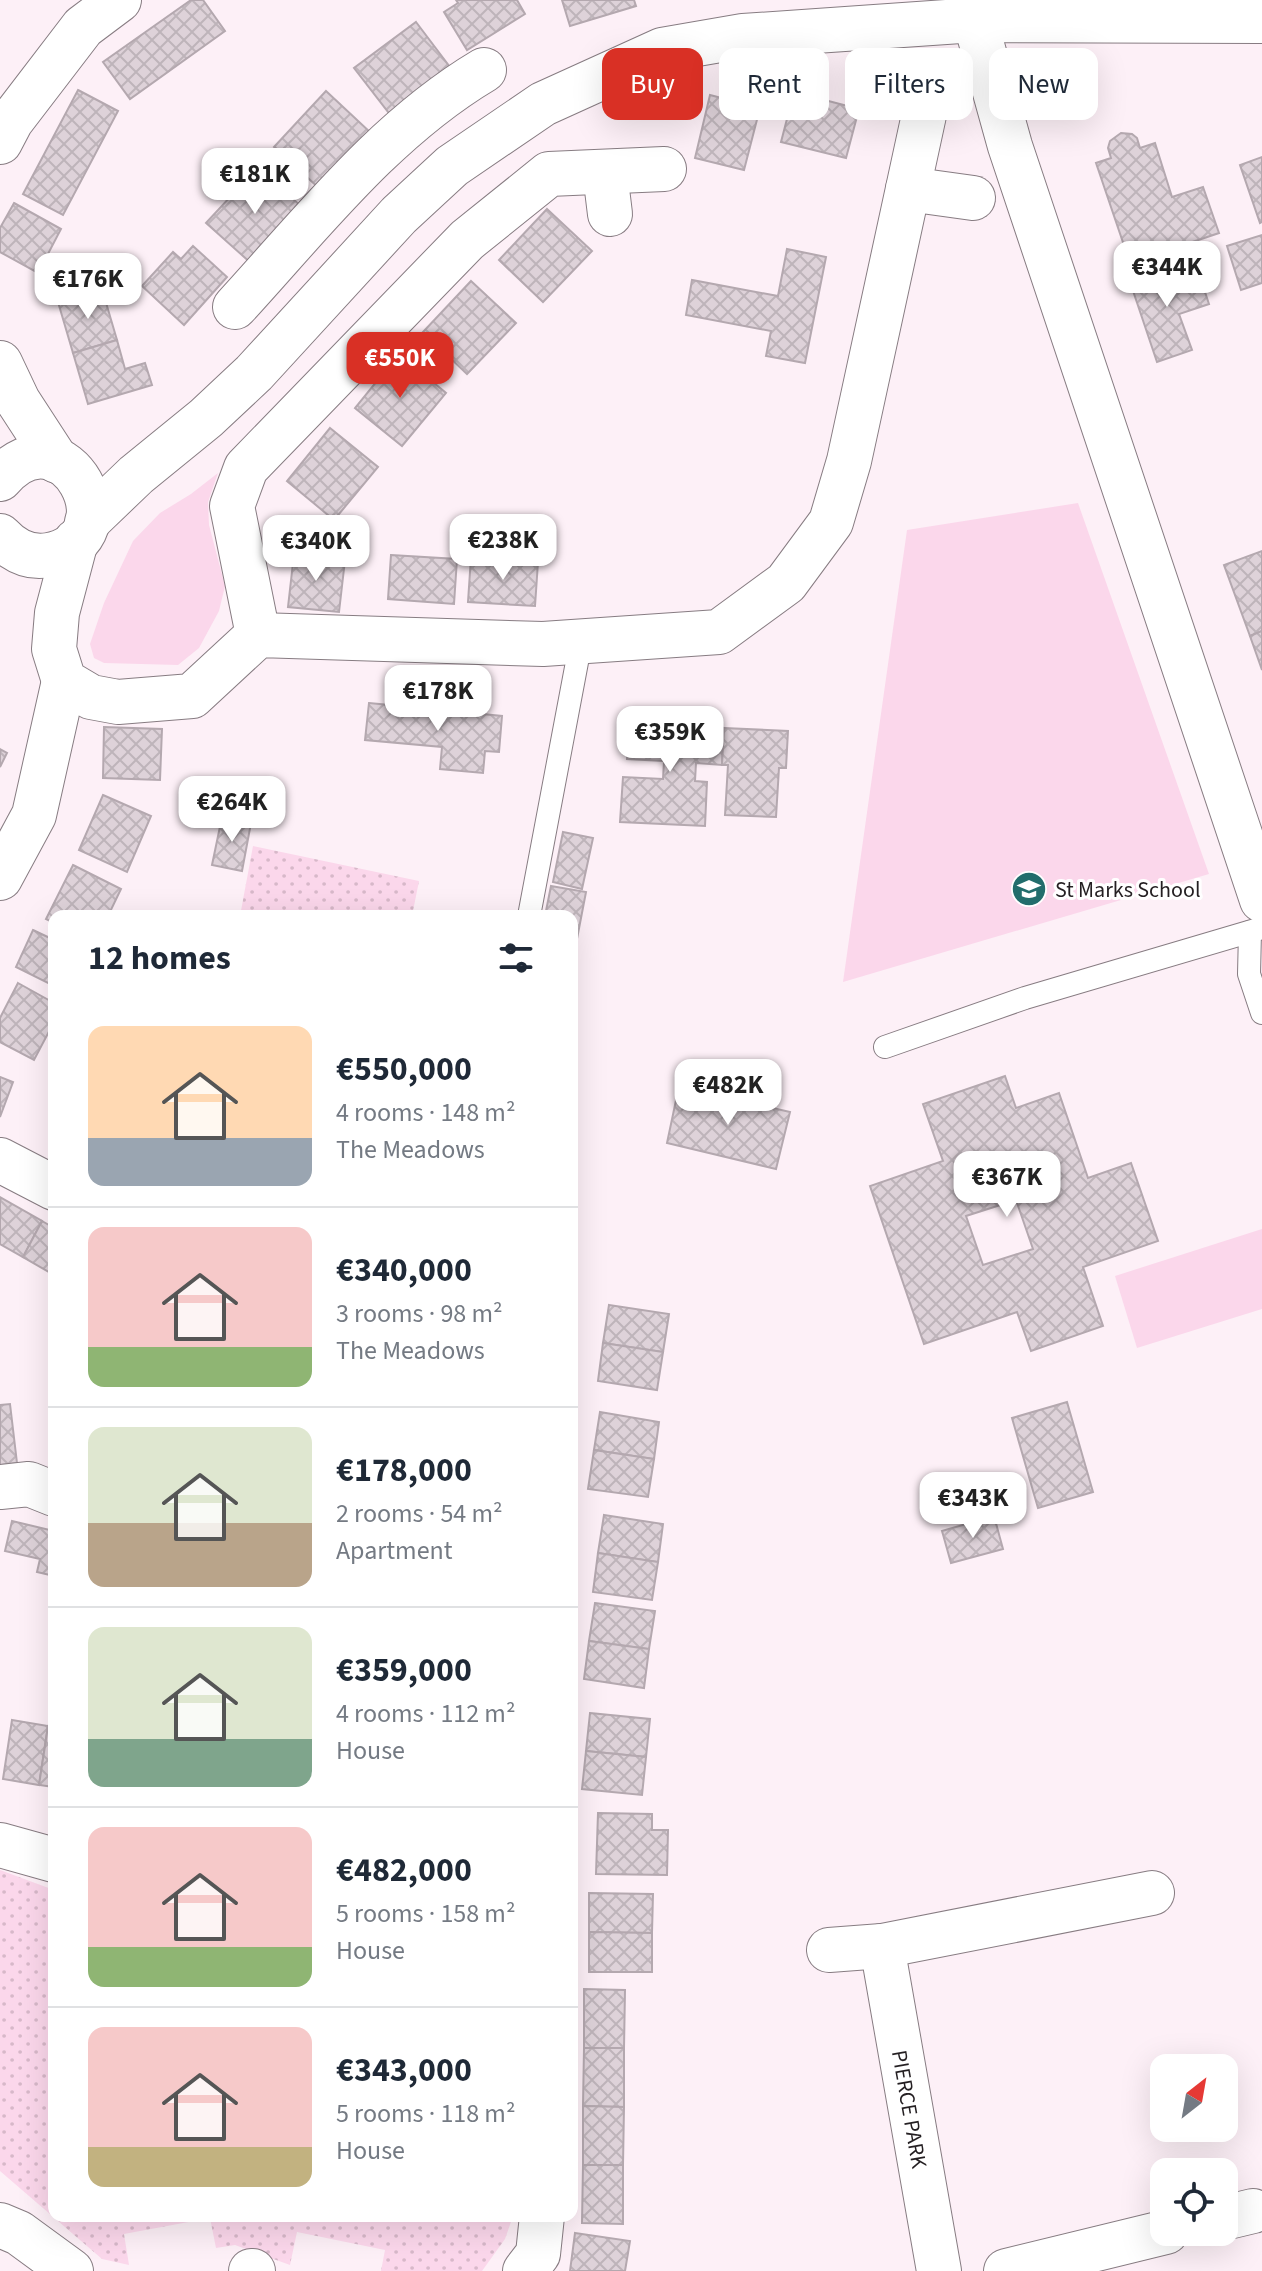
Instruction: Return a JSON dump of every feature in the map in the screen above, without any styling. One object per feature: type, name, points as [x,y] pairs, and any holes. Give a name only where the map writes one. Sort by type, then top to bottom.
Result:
[{"type":"street","points":[[0,142],[11,121],[83,27],[119,0]]},
{"type":"street","points":[[974,10],[1010,146],[1257,908]]},
{"type":"street","points":[[9,545],[53,555],[81,532],[136,475],[206,418],[254,373],[399,215],[452,166],[543,104],[662,50],[743,36],[974,10],[1262,21]]},
{"type":"street","points":[[235,307],[395,135],[456,86],[484,70]]},
{"type":"street","points":[[64,681],[91,697],[118,702],[192,696],[258,635],[543,644],[719,632],[786,583],[831,522],[849,461],[923,120]]},
{"type":"street","points":[[258,635],[232,506],[246,468],[467,240],[549,174],[608,193],[664,169]]},
{"type":"street","points":[[357,174],[399,215]]},
{"type":"street","points":[[908,189],[973,198]]},
{"type":"street","points":[[0,878],[34,815],[64,681],[54,649],[57,613],[81,532],[87,495],[82,482],[65,466],[9,382]]},
{"type":"street","points":[[4,474],[9,382]]},
{"type":"street","points":[[4,474],[31,458],[65,466],[136,475]]},
{"type":"street","points":[[9,545],[57,613]]},
{"type":"street","points":[[0,1160],[48,1185]]},
{"type":"street","points":[[0,1487],[29,1484],[48,1492]]},
{"type":"street","points":[[0,1845],[48,1858]]},
{"type":"street","points":[[829,1950],[882,1946],[1152,1893]]},
{"type":"street","name":"PIERCE PARK","points":[[882,1946],[939,2271]]},
{"type":"street","points":[[525,2271],[538,2254],[541,2222]]},
{"type":"street","points":[[0,2225],[19,2233],[71,2271]]},
{"type":"street","points":[[1006,2271],[1150,2236]]},
{"type":"lane","points":[[530,910],[581,641]]},
{"type":"lane","points":[[885,1047],[1025,998],[1257,908],[1249,974],[1262,1013]]},
{"type":"shaded area","points":[[218,473],[208,502],[209,525],[225,586],[219,611],[199,648],[178,665],[104,663],[94,658],[90,644],[104,603],[133,541],[160,513]]},
{"type":"shaded area","points":[[1078,503],[1209,874],[843,982],[907,530]]},
{"type":"shaded area","points":[[253,846],[419,881],[413,910],[241,910]]},
{"type":"shaded area","points":[[1262,1229],[1262,1309],[1137,1348],[1115,1276]]},
{"type":"shaded area","points":[[0,1870],[48,1888],[48,2212],[0,2171]]},
{"type":"shaded area","points":[[59,2222],[188,2222],[124,2234],[129,2265],[102,2259]]},
{"type":"shaded area","points":[[211,2222],[511,2222],[505,2239],[482,2271],[381,2271],[385,2250],[297,2232],[290,2265],[235,2245],[216,2248]]},
{"type":"building","points":[[191,0],[203,0],[225,31],[130,99],[103,62]]},
{"type":"building","points":[[456,0],[517,0],[525,14],[467,50],[444,12],[458,3]]},
{"type":"building","points":[[562,0],[634,0],[636,6],[570,26]]},
{"type":"building","points":[[416,22],[453,71],[392,117],[354,68]]},
{"type":"building","points":[[78,90],[118,111],[63,215],[23,194]]},
{"type":"building","points":[[326,91],[371,133],[320,189],[274,147]]},
{"type":"building","points":[[710,95],[719,97],[719,120],[757,120],[744,170],[695,158]]},
{"type":"building","points":[[829,101],[845,105],[845,120],[856,120],[846,158],[781,142],[787,120],[829,120]]},
{"type":"building","points":[[1121,133],[1132,134],[1140,148],[1155,143],[1172,197],[1203,187],[1219,233],[1130,263],[1096,163],[1111,158],[1108,148],[1110,141]]},
{"type":"building","points":[[1262,157],[1262,222],[1260,223],[1240,165]]},
{"type":"building","points":[[258,167],[303,208],[252,264],[206,223]]},
{"type":"building","points":[[14,203],[61,229],[38,273],[0,252],[0,228]]},
{"type":"building","points":[[547,209],[592,251],[543,302],[499,260]]},
{"type":"building","points":[[1262,235],[1262,283],[1241,290],[1227,246]]},
{"type":"building","points":[[193,246],[227,277],[184,325],[142,286],[173,252],[181,259]]},
{"type":"building","points":[[787,249],[826,257],[805,363],[766,356],[771,331],[686,315],[692,280],[778,296]]},
{"type":"building","points":[[1162,265],[1169,284],[1199,274],[1209,304],[1179,314],[1192,350],[1157,362],[1128,276]]},
{"type":"building","points":[[471,281],[516,323],[467,374],[423,332]]},
{"type":"building","points":[[102,289],[117,340],[73,353],[58,302]]},
{"type":"building","points":[[117,340],[125,369],[145,363],[152,385],[88,404],[73,353]]},
{"type":"building","points":[[399,354],[446,393],[402,446],[355,408]]},
{"type":"building","points":[[330,428],[378,467],[334,520],[287,481]]},
{"type":"building","points":[[1262,551],[1262,631],[1250,636],[1224,565]]},
{"type":"building","points":[[294,554],[345,560],[339,612],[288,607]]},
{"type":"building","points":[[391,555],[457,559],[454,604],[388,599]]},
{"type":"building","points":[[471,557],[538,562],[535,606],[468,602]]},
{"type":"building","points":[[1262,631],[1262,670],[1250,636]]},
{"type":"building","points":[[369,703],[502,716],[499,752],[485,751],[483,773],[440,769],[442,747],[365,740]]},
{"type":"building","points":[[630,722],[724,728],[722,765],[696,763],[695,781],[707,782],[705,826],[620,822],[623,777],[663,779],[664,761],[627,759]]},
{"type":"building","points":[[104,727],[162,729],[160,780],[103,778]]},
{"type":"building","points":[[724,728],[788,731],[786,768],[779,768],[776,817],[725,815],[728,765],[722,765]]},
{"type":"building","points":[[0,749],[7,753],[0,767]]},
{"type":"building","points":[[103,795],[151,816],[127,872],[79,850]]},
{"type":"building","points":[[222,817],[251,823],[242,871],[212,865]]},
{"type":"building","points":[[563,832],[593,838],[582,889],[553,882]]},
{"type":"building","points":[[73,865],[121,889],[111,910],[50,910]]},
{"type":"building","points":[[551,886],[586,892],[578,934],[578,910],[546,910]]},
{"type":"building","points":[[33,930],[48,937],[48,983],[16,967]]},
{"type":"building","points":[[18,983],[48,1000],[48,1033],[34,1060],[0,1042],[0,1018]]},
{"type":"building","points":[[1005,1076],[1016,1108],[1059,1093],[1088,1178],[1131,1163],[1158,1241],[1083,1267],[1103,1326],[1031,1351],[1017,1312],[924,1344],[870,1186],[943,1161],[923,1104]],"holes":[[[1016,1200],[1033,1249],[983,1265],[966,1216]]]},
{"type":"building","points":[[0,1077],[13,1082],[0,1117]]},
{"type":"building","points":[[679,1086],[790,1112],[776,1169],[667,1143]]},
{"type":"building","points":[[0,1197],[42,1221],[23,1257],[0,1244]]},
{"type":"building","points":[[42,1221],[48,1224],[48,1272],[23,1257]]},
{"type":"building","points":[[609,1305],[669,1314],[663,1352],[603,1343]]},
{"type":"building","points":[[603,1343],[663,1352],[657,1390],[598,1381]]},
{"type":"building","points":[[1067,1402],[1093,1492],[1038,1508],[1012,1418]]},
{"type":"building","points":[[10,1404],[17,1463],[0,1465],[0,1405]]},
{"type":"building","points":[[600,1412],[659,1422],[654,1459],[594,1450]]},
{"type":"building","points":[[594,1450],[654,1459],[648,1497],[588,1489]]},
{"type":"building","points":[[604,1515],[663,1524],[658,1562],[598,1553]]},
{"type":"building","points":[[994,1516],[1003,1549],[951,1563],[942,1531]]},
{"type":"building","points":[[12,1521],[48,1530],[48,1575],[37,1572],[40,1559],[5,1551]]},
{"type":"building","points":[[598,1553],[658,1562],[652,1600],[593,1592]]},
{"type":"building","points":[[595,1603],[655,1611],[649,1649],[589,1641]]},
{"type":"building","points":[[589,1641],[649,1649],[644,1688],[584,1679]]},
{"type":"building","points":[[590,1713],[650,1719],[646,1757],[586,1751]]},
{"type":"building","points":[[12,1720],[48,1726],[39,1785],[3,1779]]},
{"type":"building","points":[[48,1726],[48,1786],[39,1785]]},
{"type":"building","points":[[586,1751],[646,1757],[642,1795],[582,1789]]},
{"type":"building","points":[[598,1813],[652,1814],[652,1830],[668,1830],[667,1875],[596,1874]]},
{"type":"building","points":[[589,1893],[653,1894],[652,1933],[589,1932]]},
{"type":"building","points":[[589,1932],[652,1933],[652,1972],[589,1972]]},
{"type":"building","points":[[584,1989],[625,1990],[624,2048],[584,2048]]},
{"type":"building","points":[[584,2048],[624,2048],[624,2107],[583,2106]]},
{"type":"building","points":[[583,2106],[624,2107],[623,2165],[583,2165]]},
{"type":"building","points":[[583,2165],[623,2165],[623,2224],[582,2223]]},
{"type":"building","points":[[575,2233],[630,2241],[625,2271],[570,2271]]},
{"type":"place","name":"St Marks School","points":[[1029,889]]}]
